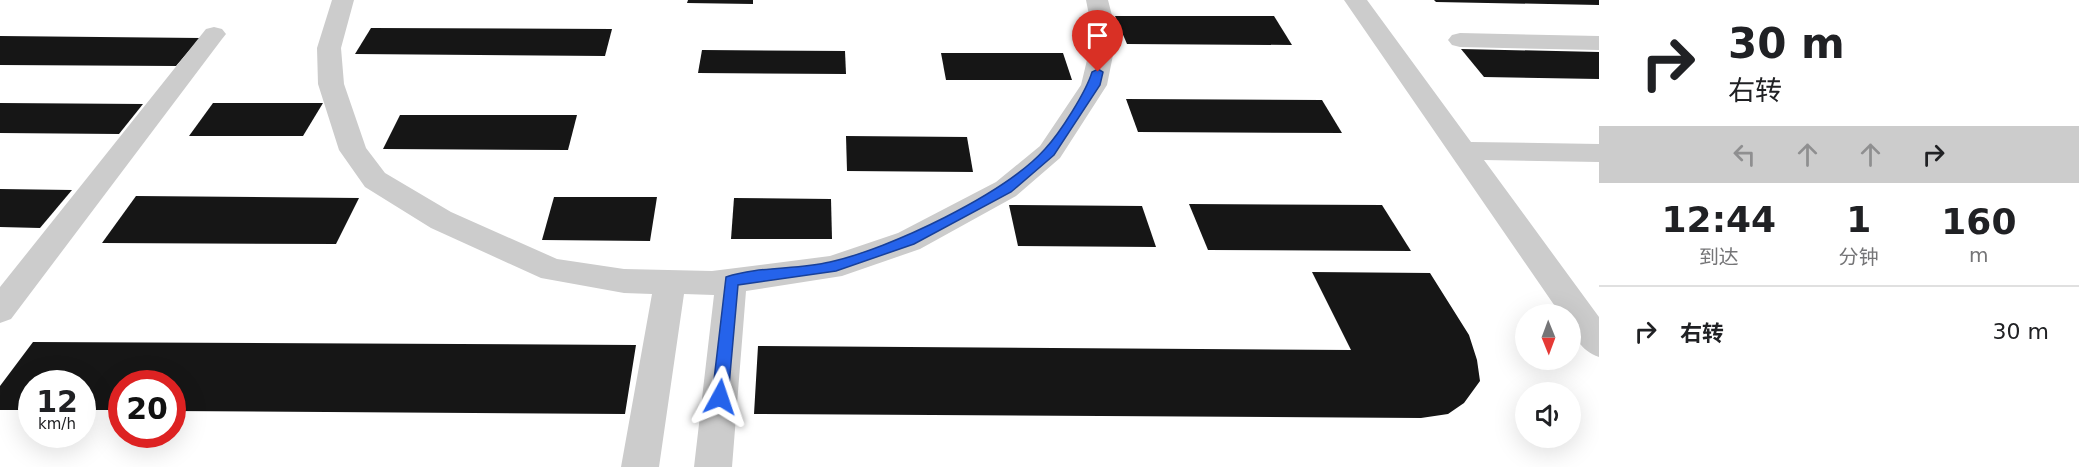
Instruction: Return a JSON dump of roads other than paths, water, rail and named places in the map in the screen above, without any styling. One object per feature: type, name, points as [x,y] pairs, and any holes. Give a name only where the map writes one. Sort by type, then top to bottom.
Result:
[{"type":"street","points":[[343,0],[329,48],[331,84],[352,150],[375,180],[441,220],[552,270],[624,281],[670,282],[731,281],[831,268],[909,241],[1006,189],[1050,152],[1094,85],[1105,35],[1097,0]]},
{"type":"street","points":[[1355,0],[1599,344]]},
{"type":"street","points":[[0,310],[214,33]]},
{"type":"street","points":[[1461,40],[1599,43]]},
{"type":"street","points":[[1462,151],[1599,153]]},
{"type":"street","points":[[713,467],[731,281]]},
{"type":"street","points":[[640,467],[670,282]]}]
